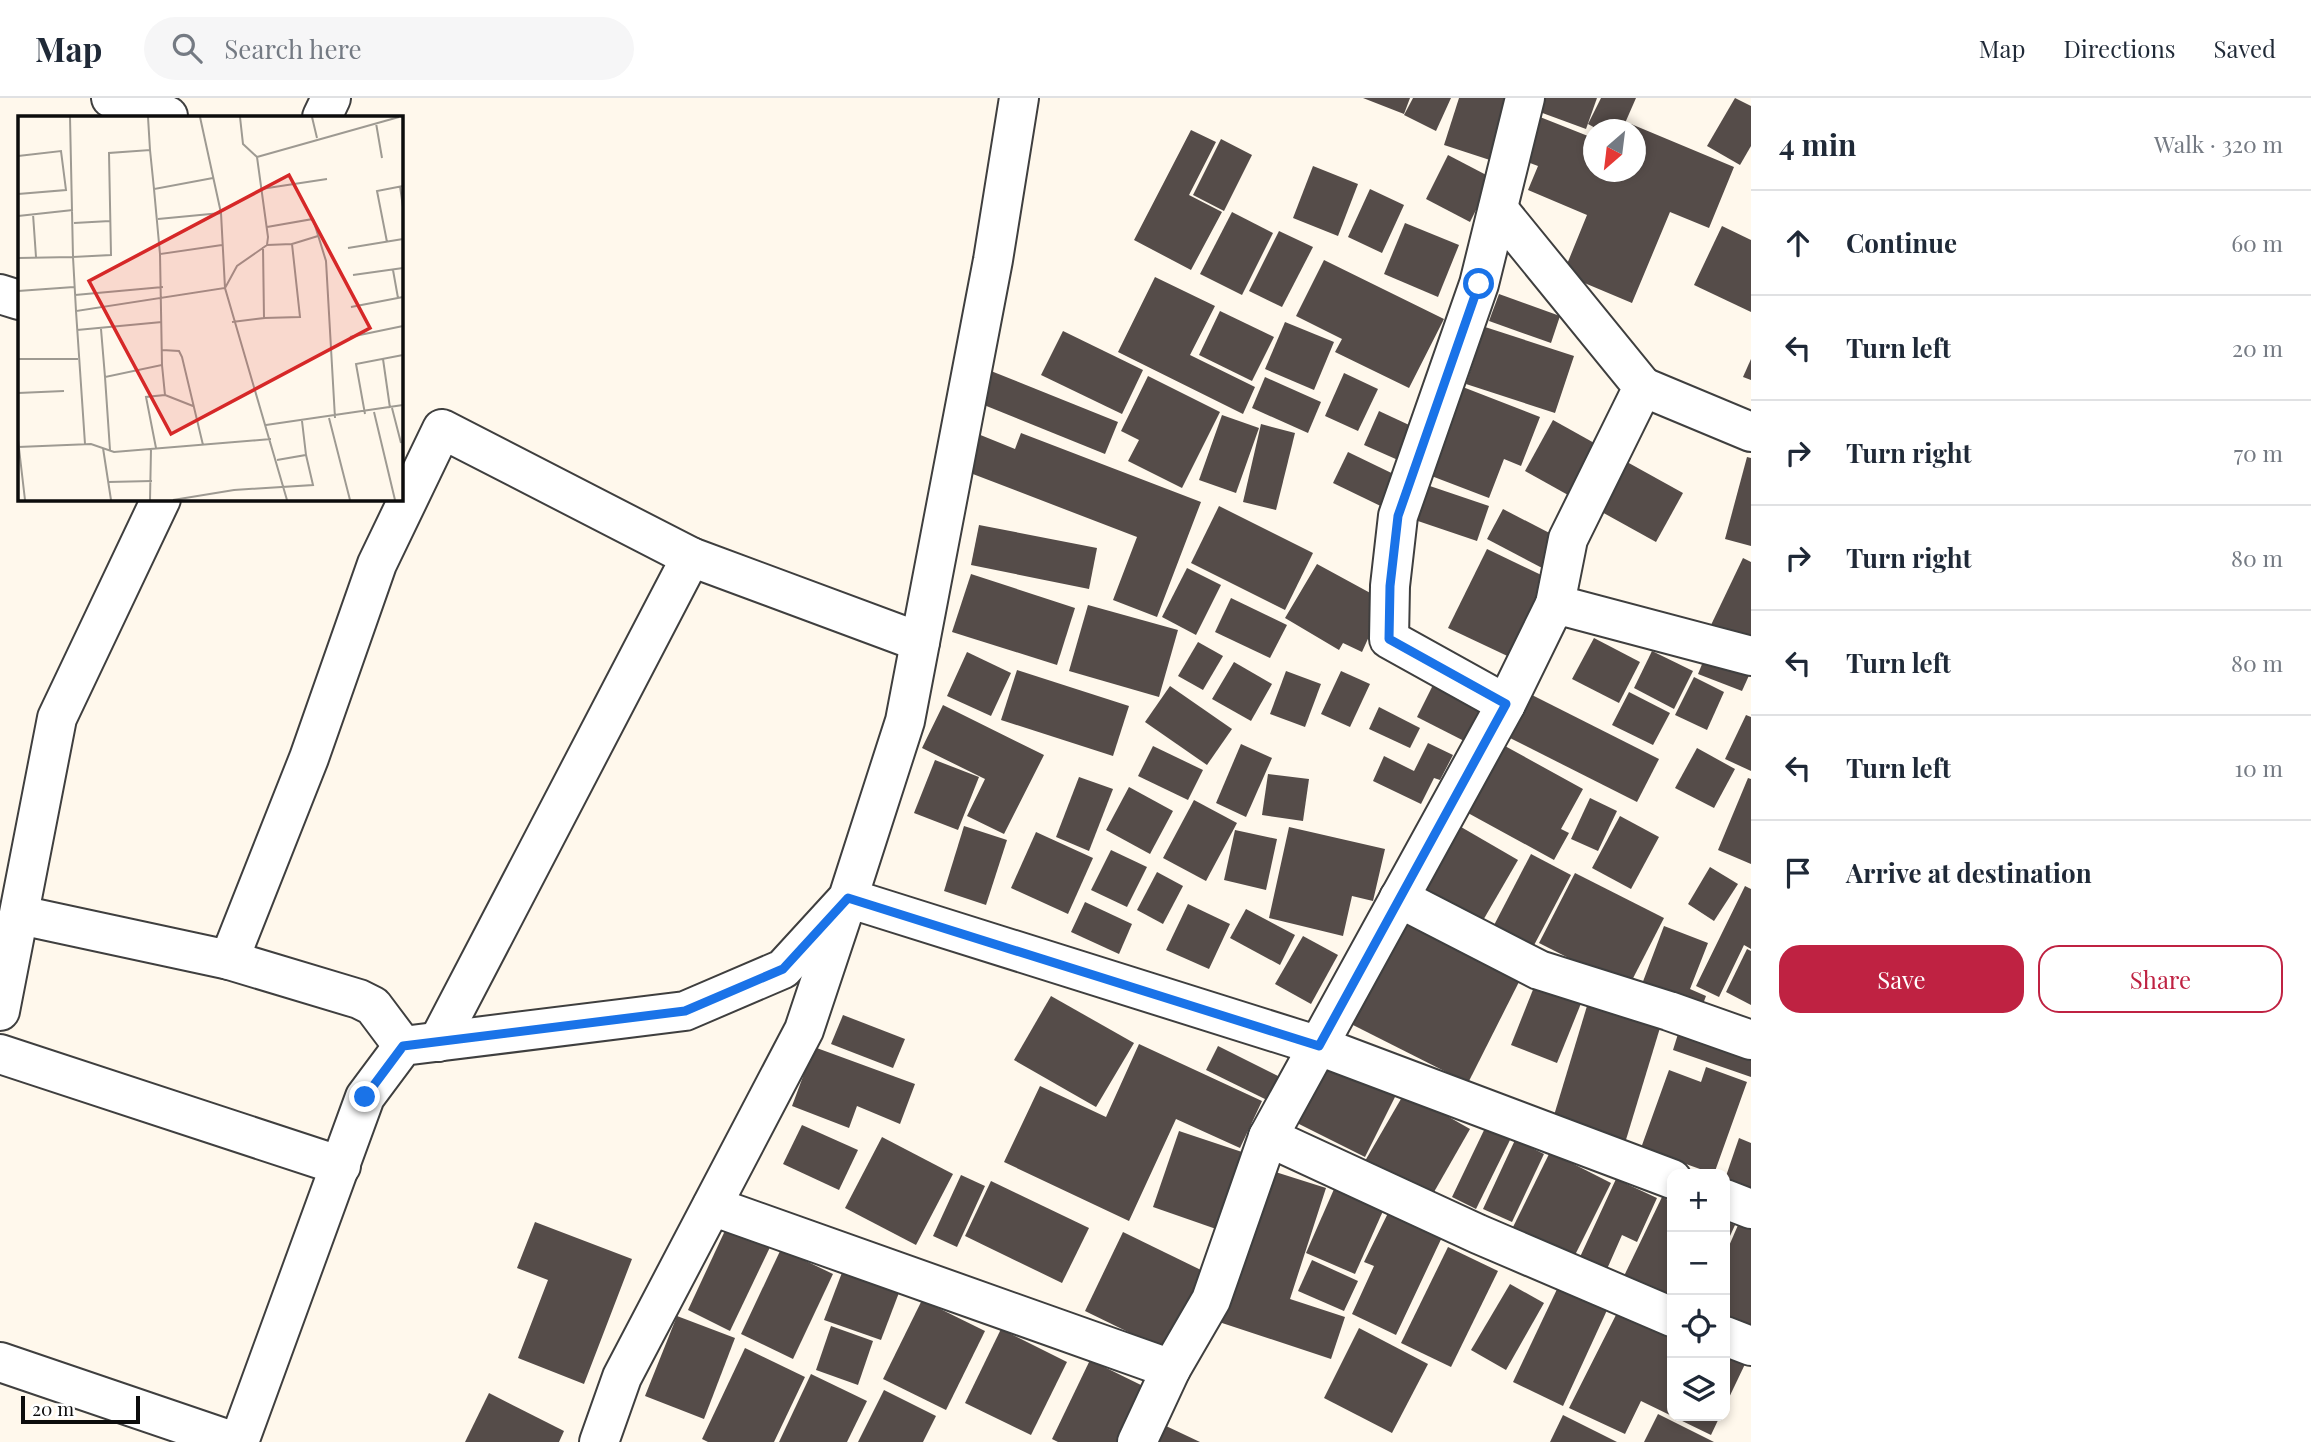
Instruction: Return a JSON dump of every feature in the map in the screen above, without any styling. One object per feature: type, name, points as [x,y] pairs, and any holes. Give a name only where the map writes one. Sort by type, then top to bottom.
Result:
[{"type":"street","points":[[111,98],[168,116]]},
{"type":"street","points":[[322,116],[331,98]]},
{"type":"street","points":[[612,1438],[622,1377],[804,1030],[905,722],[993,260],[1019,98]]},
{"type":"street","points":[[1506,704],[1389,639],[1390,586],[1398,516],[1479,284],[1525,98]]},
{"type":"street","points":[[1498,209],[1643,387],[1751,432]]},
{"type":"street","points":[[0,294],[18,300]]},
{"type":"street","points":[[1137,1442],[1171,1369],[1211,1300],[1268,1137],[1506,704],[1555,604],[1568,539],[1643,387]]},
{"type":"street","points":[[229,960],[309,758],[377,564],[442,429],[691,557],[920,642]]},
{"type":"street","points":[[0,1011],[57,718],[161,500]]},
{"type":"street","points":[[0,1362],[237,1442],[365,1097],[421,1044],[691,557]]},
{"type":"street","points":[[1555,604],[1751,656]]},
{"type":"street","points":[[20,915],[229,960],[359,999],[373,1006],[421,1044],[685,1011],[783,969],[848,898]]},
{"type":"street","points":[[848,898],[1319,1046],[1667,1177]]},
{"type":"street","points":[[1399,898],[1539,970],[1751,1040]]},
{"type":"street","points":[[0,1054],[341,1166]]},
{"type":"street","points":[[1268,1137],[1478,1234],[1667,1315]]},
{"type":"street","points":[[1730,1201],[1751,1209]]},
{"type":"street","points":[[712,1206],[1171,1369]]},
{"type":"street","points":[[1730,1338],[1751,1346]]},
{"type":"building","points":[[1363,98],[1410,98],[1404,114]]},
{"type":"building","points":[[1413,98],[1451,98],[1436,131],[1404,115]]},
{"type":"building","points":[[1459,98],[1511,98],[1499,163],[1444,145]]},
{"type":"building","points":[[1542,98],[1597,98],[1590,119],[1583,119],[1583,128],[1537,111]]},
{"type":"building","points":[[1601,98],[1636,98],[1627,119],[1590,119]]},
{"type":"building","points":[[1735,98],[1751,106],[1751,146],[1740,165],[1707,146]]},
{"type":"building","points":[[1540,117],[1583,134],[1583,182],[1646,182],[1646,130],[1734,167],[1709,228],[1670,212],[1632,303],[1563,274],[1587,215],[1528,190],[1538,166],[1522,160]]},
{"type":"building","points":[[1191,130],[1216,142],[1189,195],[1222,212],[1191,270],[1134,240]]},
{"type":"building","points":[[1221,139],[1252,155],[1224,211],[1193,195]]},
{"type":"building","points":[[1448,155],[1492,178],[1470,222],[1426,199]]},
{"type":"building","points":[[1313,166],[1358,184],[1338,236],[1293,218]]},
{"type":"building","points":[[1370,189],[1404,205],[1382,253],[1348,237]]},
{"type":"building","points":[[1232,212],[1273,233],[1242,295],[1200,274]]},
{"type":"building","points":[[1405,223],[1459,245],[1438,297],[1384,274]]},
{"type":"building","points":[[1722,226],[1751,240],[1751,312],[1694,285]]},
{"type":"building","points":[[1279,231],[1313,247],[1282,307],[1249,291]]},
{"type":"building","points":[[1324,260],[1444,319],[1409,388],[1335,352],[1342,339],[1296,316]]},
{"type":"building","points":[[1155,277],[1215,306],[1190,355],[1255,387],[1243,414],[1118,352]]},
{"type":"building","points":[[1499,294],[1560,316],[1551,343],[1489,321]]},
{"type":"building","points":[[1220,311],[1274,337],[1252,381],[1199,355]]},
{"type":"building","points":[[1285,322],[1334,342],[1314,390],[1265,369]]},
{"type":"building","points":[[1485,327],[1574,356],[1555,413],[1466,384]]},
{"type":"building","points":[[1063,331],[1143,370],[1122,414],[1041,375]]},
{"type":"building","points":[[1751,359],[1751,380],[1743,377]]},
{"type":"building","points":[[991,371],[1118,422],[1105,454],[979,403]]},
{"type":"building","points":[[1344,373],[1378,389],[1358,431],[1325,416]]},
{"type":"building","points":[[1148,376],[1220,412],[1182,488],[1128,461],[1139,440],[1121,431]]},
{"type":"building","points":[[1265,377],[1321,402],[1308,433],[1252,408]]},
{"type":"building","points":[[1455,384],[1540,417],[1521,466],[1504,459],[1489,498],[1421,472]]},
{"type":"building","points":[[1379,411],[1422,431],[1407,464],[1364,445]]},
{"type":"building","points":[[1222,415],[1259,428],[1236,493],[1199,480]]},
{"type":"building","points":[[1553,420],[1605,449],[1577,500],[1525,471]]},
{"type":"building","points":[[1261,424],[1295,433],[1276,510],[1243,502]]},
{"type":"building","points":[[1021,433],[1201,502],[1157,617],[1113,600],[1137,537],[965,471],[978,434],[1015,449]]},
{"type":"building","points":[[1348,452],[1408,481],[1393,512],[1333,483]]},
{"type":"building","points":[[1747,457],[1751,458],[1751,546],[1725,539]]},
{"type":"building","points":[[1627,462],[1683,493],[1656,542],[1600,511]]},
{"type":"building","points":[[1421,483],[1489,506],[1477,541],[1409,518]]},
{"type":"building","points":[[1219,506],[1313,553],[1285,610],[1191,563]]},
{"type":"building","points":[[1503,509],[1561,539],[1544,569],[1487,539]]},
{"type":"building","points":[[979,525],[1097,548],[1089,589],[971,565]]},
{"type":"building","points":[[1487,549],[1556,582],[1518,661],[1448,628]]},
{"type":"building","points":[[1743,558],[1751,562],[1751,644],[1711,625]]},
{"type":"building","points":[[1317,564],[1385,601],[1362,652],[1343,643],[1339,650],[1285,618]]},
{"type":"building","points":[[1187,568],[1221,585],[1196,635],[1162,617]]},
{"type":"building","points":[[971,574],[1075,608],[1057,665],[952,632]]},
{"type":"building","points":[[1231,598],[1287,625],[1270,658],[1215,632]]},
{"type":"building","points":[[1088,605],[1178,630],[1159,697],[1069,671]]},
{"type":"building","points":[[1594,638],[1640,662],[1619,703],[1572,679]]},
{"type":"building","points":[[1198,642],[1223,656],[1203,690],[1178,676]]},
{"type":"building","points":[[1652,651],[1693,671],[1674,709],[1634,688]]},
{"type":"building","points":[[967,652],[1011,673],[991,716],[947,696]]},
{"type":"building","points":[[1707,652],[1751,671],[1742,691],[1698,674]]},
{"type":"building","points":[[1234,662],[1272,684],[1251,721],[1212,699]]},
{"type":"building","points":[[1017,670],[1129,706],[1113,756],[1001,720]]},
{"type":"building","points":[[1286,671],[1321,684],[1305,727],[1270,714]]},
{"type":"building","points":[[1341,671],[1370,684],[1350,727],[1321,714]]},
{"type":"building","points":[[1694,677],[1724,692],[1707,730],[1675,715]]},
{"type":"building","points":[[1436,679],[1493,708],[1474,746],[1417,717]]},
{"type":"building","points":[[1170,686],[1232,729],[1207,765],[1145,722]]},
{"type":"building","points":[[1629,692],[1670,713],[1653,745],[1612,725]]},
{"type":"building","points":[[1532,695],[1659,759],[1637,802],[1510,738]]},
{"type":"building","points":[[943,705],[1044,755],[1004,834],[967,816],[985,779],[922,748]]},
{"type":"building","points":[[1379,707],[1420,728],[1410,748],[1369,729]]},
{"type":"building","points":[[1746,715],[1751,717],[1751,771],[1725,759]]},
{"type":"building","points":[[1494,740],[1583,789],[1561,829],[1569,833],[1554,860],[1457,807]]},
{"type":"building","points":[[1428,743],[1453,755],[1440,780],[1434,778],[1421,804],[1373,781],[1384,756],[1414,771]]},
{"type":"building","points":[[1241,744],[1272,758],[1246,817],[1216,803]]},
{"type":"building","points":[[1153,746],[1203,770],[1188,800],[1138,776]]},
{"type":"building","points":[[1697,748],[1735,769],[1714,808],[1675,788]]},
{"type":"building","points":[[935,760],[979,777],[958,830],[914,813]]},
{"type":"building","points":[[1268,774],[1309,779],[1303,821],[1262,815]]},
{"type":"building","points":[[1079,777],[1113,789],[1089,851],[1056,837]]},
{"type":"building","points":[[1748,778],[1751,779],[1751,864],[1718,850]]},
{"type":"building","points":[[1129,787],[1173,811],[1150,854],[1106,830]]},
{"type":"building","points":[[1590,798],[1617,811],[1598,851],[1571,839]]},
{"type":"building","points":[[1194,800],[1237,823],[1206,881],[1163,858]]},
{"type":"building","points":[[1620,816],[1659,837],[1631,889],[1592,868]]},
{"type":"building","points":[[1449,820],[1518,860],[1478,929],[1409,891]]},
{"type":"building","points":[[964,826],[1007,840],[986,905],[944,891]]},
{"type":"building","points":[[1289,827],[1385,849],[1373,901],[1352,896],[1343,936],[1269,918]]},
{"type":"building","points":[[1235,830],[1277,839],[1266,890],[1224,880]]},
{"type":"building","points":[[1036,832],[1093,858],[1068,914],[1011,888]]},
{"type":"building","points":[[1111,850],[1147,867],[1127,907],[1091,890]]},
{"type":"building","points":[[1531,854],[1571,875],[1532,949],[1492,929]]},
{"type":"building","points":[[1710,867],[1738,884],[1714,921],[1688,904]]},
{"type":"building","points":[[1157,872],[1183,886],[1163,924],[1137,910]]},
{"type":"building","points":[[1575,873],[1664,918],[1628,988],[1539,943]]},
{"type":"building","points":[[1745,886],[1751,889],[1751,949],[1744,945],[1719,997],[1696,986]]},
{"type":"building","points":[[1085,902],[1132,924],[1119,954],[1071,932]]},
{"type":"building","points":[[1188,904],[1230,924],[1209,969],[1166,950]]},
{"type":"building","points":[[1246,909],[1295,935],[1280,965],[1230,938]]},
{"type":"building","points":[[1408,911],[1525,970],[1468,1083],[1351,1024]]},
{"type":"building","points":[[1664,926],[1708,943],[1690,989],[1706,996],[1699,1015],[1639,992]]},
{"type":"building","points":[[1303,936],[1338,955],[1311,1004],[1275,984]]},
{"type":"building","points":[[1747,949],[1751,951],[1751,1005],[1726,992]]},
{"type":"building","points":[[1538,977],[1584,996],[1557,1063],[1511,1045]]},
{"type":"building","points":[[1051,996],[1134,1043],[1096,1107],[1014,1060]]},
{"type":"building","points":[[1590,996],[1663,1018],[1625,1143],[1552,1122]]},
{"type":"building","points":[[843,1015],[905,1039],[893,1068],[831,1044]]},
{"type":"building","points":[[1682,1021],[1751,1045],[1751,1077],[1673,1050]]},
{"type":"building","points":[[1139,1044],[1262,1101],[1240,1148],[1176,1119],[1129,1221],[1004,1162],[1040,1086],[1106,1117]]},
{"type":"building","points":[[1218,1046],[1280,1077],[1269,1101],[1206,1070]]},
{"type":"building","points":[[814,1047],[915,1084],[900,1124],[857,1106],[849,1128],[792,1106]]},
{"type":"building","points":[[1326,1051],[1400,1087],[1365,1157],[1291,1120]]},
{"type":"building","points":[[1706,1067],[1747,1082],[1716,1169],[1700,1169],[1641,1148],[1669,1070],[1701,1082]]},
{"type":"building","points":[[1405,1092],[1470,1129],[1430,1199],[1365,1161]]},
{"type":"building","points":[[802,1125],[858,1150],[839,1190],[783,1164]]},
{"type":"building","points":[[1486,1126],[1511,1138],[1476,1209],[1452,1197]]},
{"type":"building","points":[[1179,1131],[1245,1153],[1219,1230],[1153,1207]]},
{"type":"building","points":[[882,1137],[953,1174],[916,1245],[845,1208]]},
{"type":"building","points":[[1739,1138],[1751,1143],[1751,1188],[1730,1181],[1728,1169]]},
{"type":"building","points":[[1515,1140],[1544,1154],[1512,1222],[1483,1209]]},
{"type":"building","points":[[1550,1152],[1611,1183],[1574,1257],[1513,1227]]},
{"type":"building","points":[[1269,1170],[1326,1188],[1290,1299],[1345,1317],[1331,1359],[1219,1322]]},
{"type":"building","points":[[961,1175],[985,1186],[957,1247],[933,1236]]},
{"type":"building","points":[[1616,1179],[1657,1198],[1637,1242],[1622,1235],[1607,1269],[1580,1257]]},
{"type":"building","points":[[1338,1180],[1387,1202],[1355,1274],[1306,1253]]},
{"type":"building","points":[[991,1181],[1089,1228],[1062,1283],[965,1236]]},
{"type":"building","points":[[1662,1197],[1667,1200],[1667,1297],[1624,1276]]},
{"type":"building","points":[[1391,1207],[1444,1233],[1396,1335],[1352,1314],[1374,1266],[1364,1262]]},
{"type":"building","points":[[1742,1216],[1751,1220],[1751,1329],[1730,1319],[1730,1244]]},
{"type":"building","points":[[535,1222],[632,1259],[584,1384],[518,1358],[548,1280],[517,1268]]},
{"type":"building","points":[[729,1222],[772,1243],[730,1331],[688,1310]]},
{"type":"building","points":[[1730,1223],[1735,1225],[1730,1236]]},
{"type":"building","points":[[1123,1232],[1203,1271],[1165,1350],[1085,1311]]},
{"type":"building","points":[[1448,1247],[1498,1271],[1451,1367],[1401,1343]]},
{"type":"building","points":[[781,1249],[833,1274],[793,1359],[741,1334]]},
{"type":"building","points":[[1312,1260],[1358,1281],[1344,1311],[1298,1291]]},
{"type":"building","points":[[843,1270],[900,1290],[881,1340],[824,1320]]},
{"type":"building","points":[[1510,1284],[1544,1303],[1506,1370],[1471,1350]]},
{"type":"building","points":[[1559,1285],[1608,1308],[1563,1406],[1513,1382]]},
{"type":"building","points":[[922,1300],[985,1331],[946,1410],[883,1379]]},
{"type":"building","points":[[1620,1307],[1667,1330],[1667,1414],[1641,1401],[1625,1434],[1569,1408]]},
{"type":"building","points":[[677,1316],[735,1338],[704,1419],[645,1396]]},
{"type":"building","points":[[831,1326],[873,1341],[858,1385],[816,1370]]},
{"type":"building","points":[[1359,1328],[1428,1364],[1392,1433],[1324,1398]]},
{"type":"building","points":[[1001,1329],[1067,1362],[1031,1435],[965,1403]]},
{"type":"building","points":[[745,1348],[805,1377],[774,1442],[708,1442],[702,1439]]},
{"type":"building","points":[[1730,1354],[1746,1362],[1730,1396]]},
{"type":"building","points":[[1090,1360],[1143,1386],[1116,1442],[1058,1442],[1052,1439]]},
{"type":"building","points":[[811,1374],[867,1401],[847,1442],[779,1442]]},
{"type":"building","points":[[884,1390],[936,1416],[923,1442],[858,1442]]},
{"type":"building","points":[[489,1393],[564,1431],[559,1442],[465,1442]]},
{"type":"building","points":[[1658,1414],[1667,1421],[1714,1442],[1644,1442]]},
{"type":"building","points":[[1563,1415],[1617,1442],[1550,1442]]},
{"type":"building","points":[[1682,1421],[1718,1421],[1711,1435]]},
{"type":"building","points":[[1166,1426],[1200,1442],[1158,1442]]},
{"type":"route","points":[[365,1097],[403,1046],[685,1011],[783,969],[848,898],[1319,1046],[1506,704],[1389,639],[1390,586],[1398,516],[1479,284]]}]
